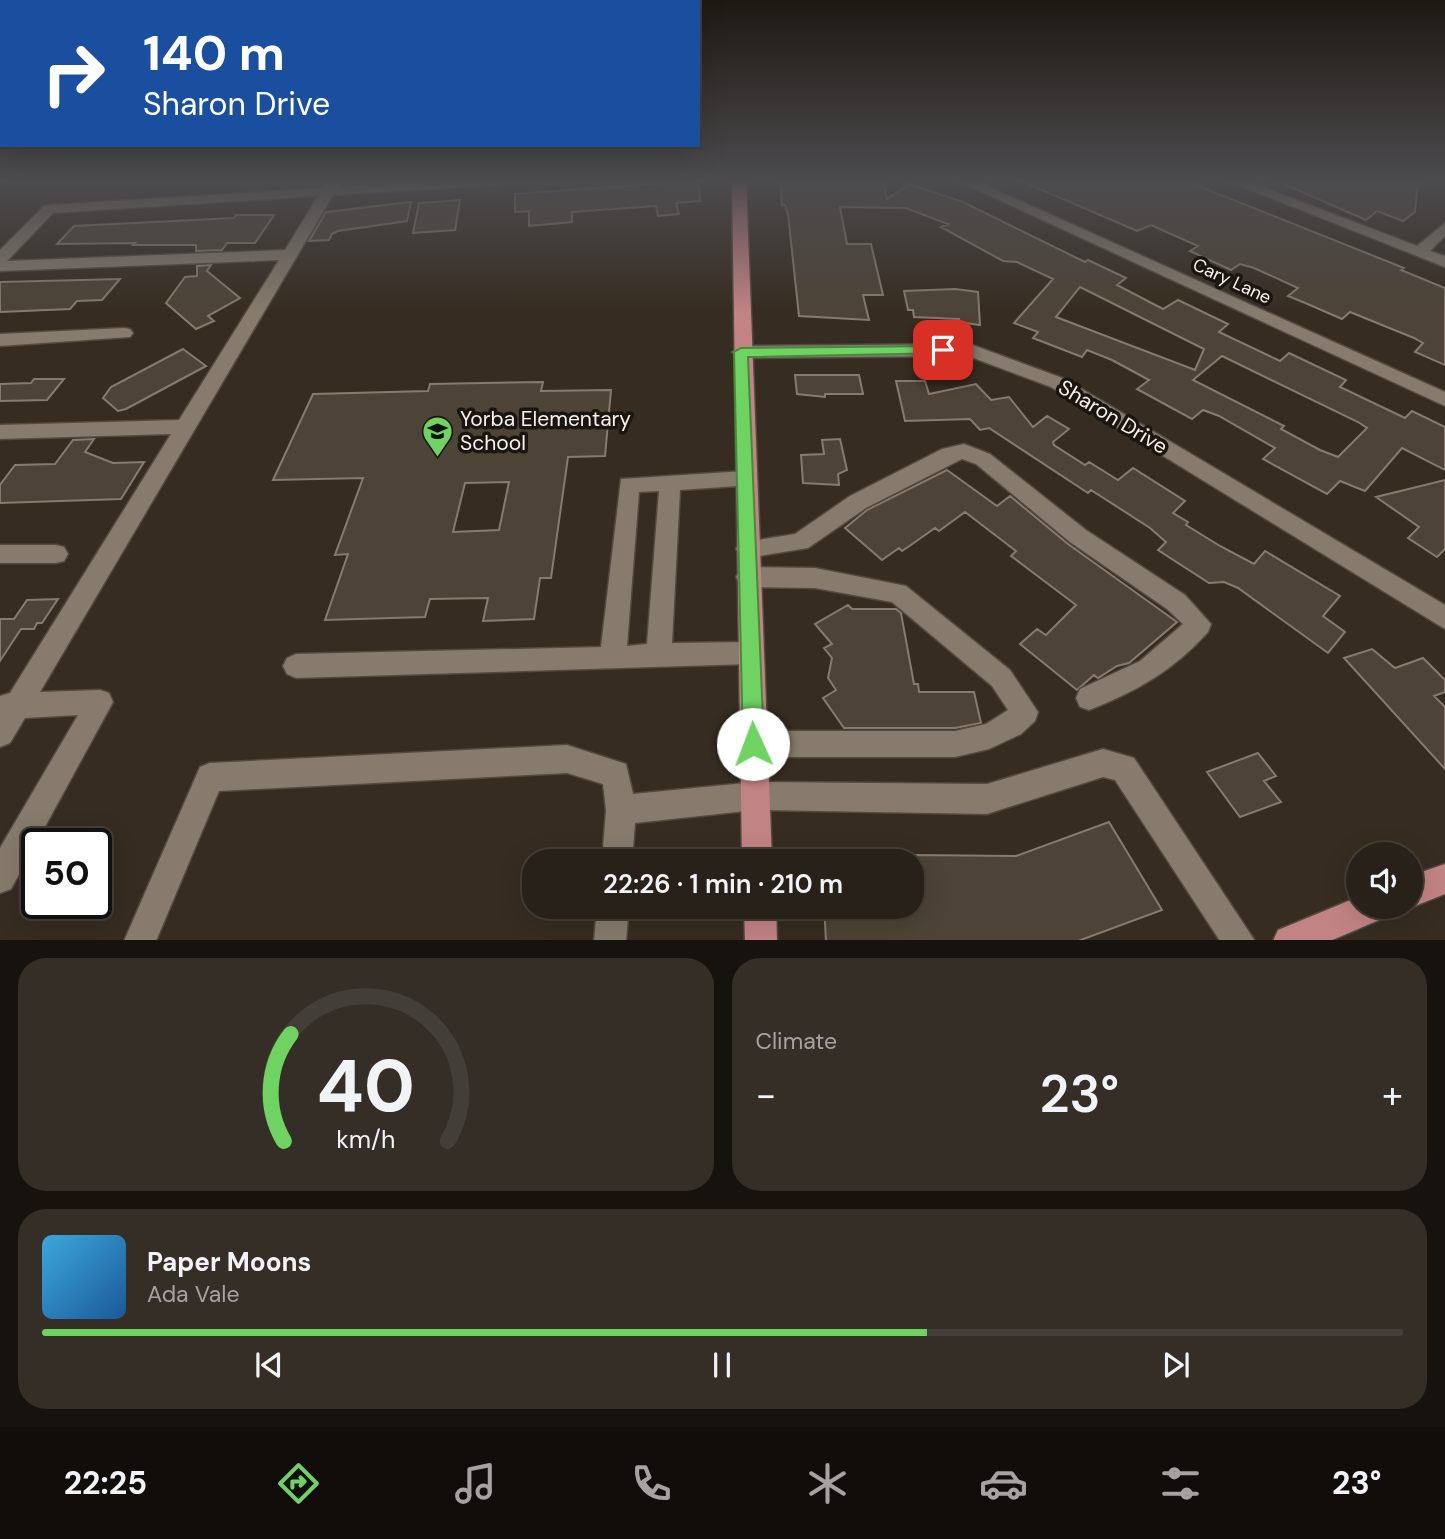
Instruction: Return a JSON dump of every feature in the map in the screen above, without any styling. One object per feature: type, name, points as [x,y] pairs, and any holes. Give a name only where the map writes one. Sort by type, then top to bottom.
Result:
[{"type":"main road","points":[[740,225],[756,849]]},
{"type":"main road","points":[[1423,887],[1445,879]]},
{"type":"main road","points":[[1289,940],[1346,917]]},
{"type":"main road","points":[[760,919],[761,940]]},
{"type":"street","points":[[0,259],[33,225]]},
{"type":"street","points":[[0,734],[9,706],[186,427],[308,225]]},
{"type":"street","name":"Cary Lane","points":[[1061,225],[1445,400]]},
{"type":"street","points":[[1349,225],[1445,262]]},
{"type":"street","points":[[1420,252],[1445,228]]},
{"type":"street","points":[[0,266],[290,255]]},
{"type":"street","points":[[0,340],[124,333]]},
{"type":"street","name":"Sharon Drive","points":[[741,352],[970,350],[1058,383],[1445,618]]},
{"type":"street","points":[[0,432],[186,427]]},
{"type":"street","points":[[747,549],[800,542],[858,502],[949,454],[964,451],[984,459],[1078,536],[1176,603],[1199,624],[1177,649],[1144,675],[1089,698]]},
{"type":"street","points":[[613,658],[629,485],[745,479]]},
{"type":"street","points":[[659,655],[670,484]]},
{"type":"street","points":[[0,554],[56,554]]},
{"type":"street","points":[[748,577],[815,578],[898,593],[1001,678],[1025,712],[1011,726],[989,736],[955,744],[753,744]]},
{"type":"street","points":[[296,666],[750,653]]},
{"type":"street","points":[[0,878],[100,702],[9,706]]},
{"type":"street","points":[[140,940],[210,777],[567,759],[616,774],[621,810],[618,849]]},
{"type":"street","points":[[621,810],[754,796],[987,799],[1103,763],[1124,768],[1238,940]]},
{"type":"street","points":[[610,940],[611,919]]},
{"type":"building","points":[[267,225],[255,243],[227,243],[222,250],[196,251],[196,245],[57,244],[74,226]]},
{"type":"building","points":[[318,225],[380,225],[338,231],[332,234],[329,240],[309,241]]},
{"type":"building","points":[[415,225],[456,225],[455,230],[413,233]]},
{"type":"building","points":[[789,225],[843,225],[847,244],[871,244],[883,295],[863,295],[869,320],[799,316]]},
{"type":"building","points":[[1009,225],[1085,262],[1088,260],[1126,278],[1117,285],[1163,309],[1178,300],[1228,324],[1219,332],[1280,361],[1289,353],[1346,380],[1340,387],[1405,418],[1412,411],[1445,427],[1445,470],[1402,448],[1365,491],[1340,481],[1327,494],[1263,459],[1275,448],[1219,416],[1203,410],[1192,419],[1137,389],[1149,380],[1112,360],[1087,350],[1082,357],[1033,338],[1038,332],[1014,323],[1053,279],[1017,262],[1003,261],[941,227]],"holes":[[[1080,287],[1204,349],[1195,370],[1056,317]],[[1222,356],[1367,428],[1338,457],[1320,450],[1281,429],[1284,426],[1193,380]]]},
{"type":"building","points":[[1123,225],[1296,225],[1404,268],[1401,270],[1445,288],[1445,365],[1415,352],[1423,343],[1414,338],[1350,312],[1342,319],[1288,296],[1298,288],[1254,268],[1240,264],[1231,270],[1190,251],[1198,246],[1151,225],[1137,231]]},
{"type":"building","points":[[211,265],[207,271],[240,298],[208,316],[214,321],[196,329],[166,303],[185,277],[197,276],[197,266]]},
{"type":"building","points":[[120,279],[102,300],[77,301],[70,309],[0,312],[0,282]]},
{"type":"building","points":[[955,289],[978,292],[980,325],[958,322],[959,319],[914,317],[913,310],[908,310],[904,291]]},
{"type":"building","points":[[183,349],[206,366],[126,409],[118,411],[103,398],[111,387]]},
{"type":"building","points":[[795,375],[859,375],[863,394],[825,394],[825,397],[797,394]]},
{"type":"building","points":[[34,379],[64,379],[47,400],[0,401],[0,384],[31,383]]},
{"type":"building","points":[[896,381],[925,381],[929,394],[976,384],[991,400],[1009,397],[1033,427],[1047,416],[1069,429],[1053,442],[1054,445],[1085,465],[1089,462],[1118,480],[1133,468],[1185,501],[1173,513],[1188,522],[1186,525],[1254,564],[1265,551],[1340,596],[1323,616],[1345,632],[1328,653],[1238,588],[1224,582],[1209,583],[1158,550],[1166,542],[1150,528],[1091,490],[1088,493],[989,428],[980,430],[970,419],[905,421]]},
{"type":"building","points":[[543,382],[541,391],[611,390],[605,456],[568,457],[551,578],[540,578],[534,619],[483,621],[488,598],[430,599],[425,617],[325,620],[348,554],[335,555],[363,478],[273,480],[313,394],[428,391],[430,384]],"holes":[[[509,482],[499,530],[453,532],[465,483]]]},
{"type":"building","points":[[94,439],[85,452],[113,463],[144,462],[121,499],[0,503],[0,485],[15,465],[55,464],[73,440]]},
{"type":"building","points":[[840,439],[847,470],[838,474],[839,485],[803,483],[801,455],[824,454],[822,440]]},
{"type":"building","points":[[947,470],[997,506],[1010,496],[1068,544],[1177,622],[1129,663],[1117,666],[1098,678],[1094,675],[1077,690],[1020,644],[1037,629],[1046,635],[1076,605],[1011,556],[1016,551],[965,512],[939,531],[935,528],[902,551],[899,548],[882,560],[845,528],[867,510]]},
{"type":"building","points":[[1445,480],[1445,549],[1437,557],[1408,538],[1419,527],[1376,497]]},
{"type":"building","points":[[58,599],[42,623],[37,623],[34,629],[21,629],[0,661],[0,619],[14,619],[27,600]]},
{"type":"building","points":[[848,605],[852,609],[896,609],[901,613],[914,684],[918,684],[919,692],[974,692],[981,723],[955,728],[844,728],[823,698],[836,690],[828,678],[832,658],[824,648],[832,644],[815,624]]},
{"type":"building","points":[[1372,649],[1395,668],[1423,658],[1445,680],[1445,692],[1434,696],[1445,707],[1445,769],[1344,658]]},
{"type":"building","points":[[1258,753],[1276,776],[1264,781],[1281,802],[1240,817],[1207,772]]},
{"type":"building","points":[[1109,822],[1162,910],[1081,940],[826,940],[825,919],[924,919],[924,855],[1016,856]]},
{"type":"place","name":"Yorba Elementary School","points":[[437,458]]},
{"type":"route","points":[[753,744],[741,352],[943,350]]}]
